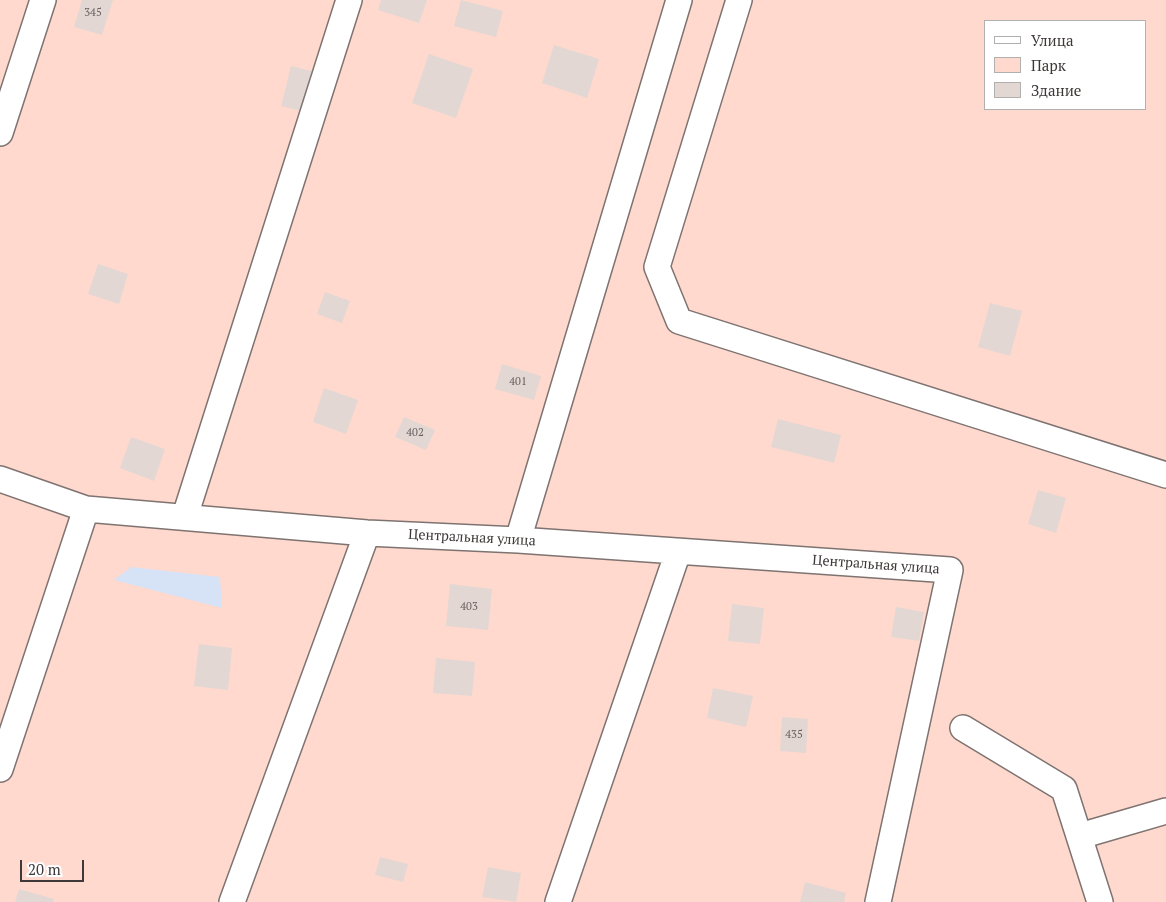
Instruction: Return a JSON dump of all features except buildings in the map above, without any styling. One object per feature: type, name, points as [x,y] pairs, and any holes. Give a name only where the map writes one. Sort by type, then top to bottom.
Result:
[{"type":"street","points":[[0,133],[43,0]]},
{"type":"street","points":[[185,516],[349,0]]},
{"type":"street","points":[[518,540],[679,0]]},
{"type":"street","points":[[738,0],[657,267],[679,321],[1166,475]]},
{"type":"street","name":"Центральная улица","points":[[0,478],[86,509],[367,533],[518,540],[950,570],[878,902]]},
{"type":"street","points":[[0,769],[86,509]]},
{"type":"street","points":[[232,902],[367,533]]},
{"type":"street","points":[[558,902],[678,552]]},
{"type":"street","points":[[963,728],[1064,789],[1100,902]]},
{"type":"street","points":[[1080,836],[1166,811]]},
{"type":"green space","points":[[0,0],[1166,0],[1166,902],[0,902]]},
{"type":"water","points":[[131,567],[220,577],[222,608],[114,580]]}]
